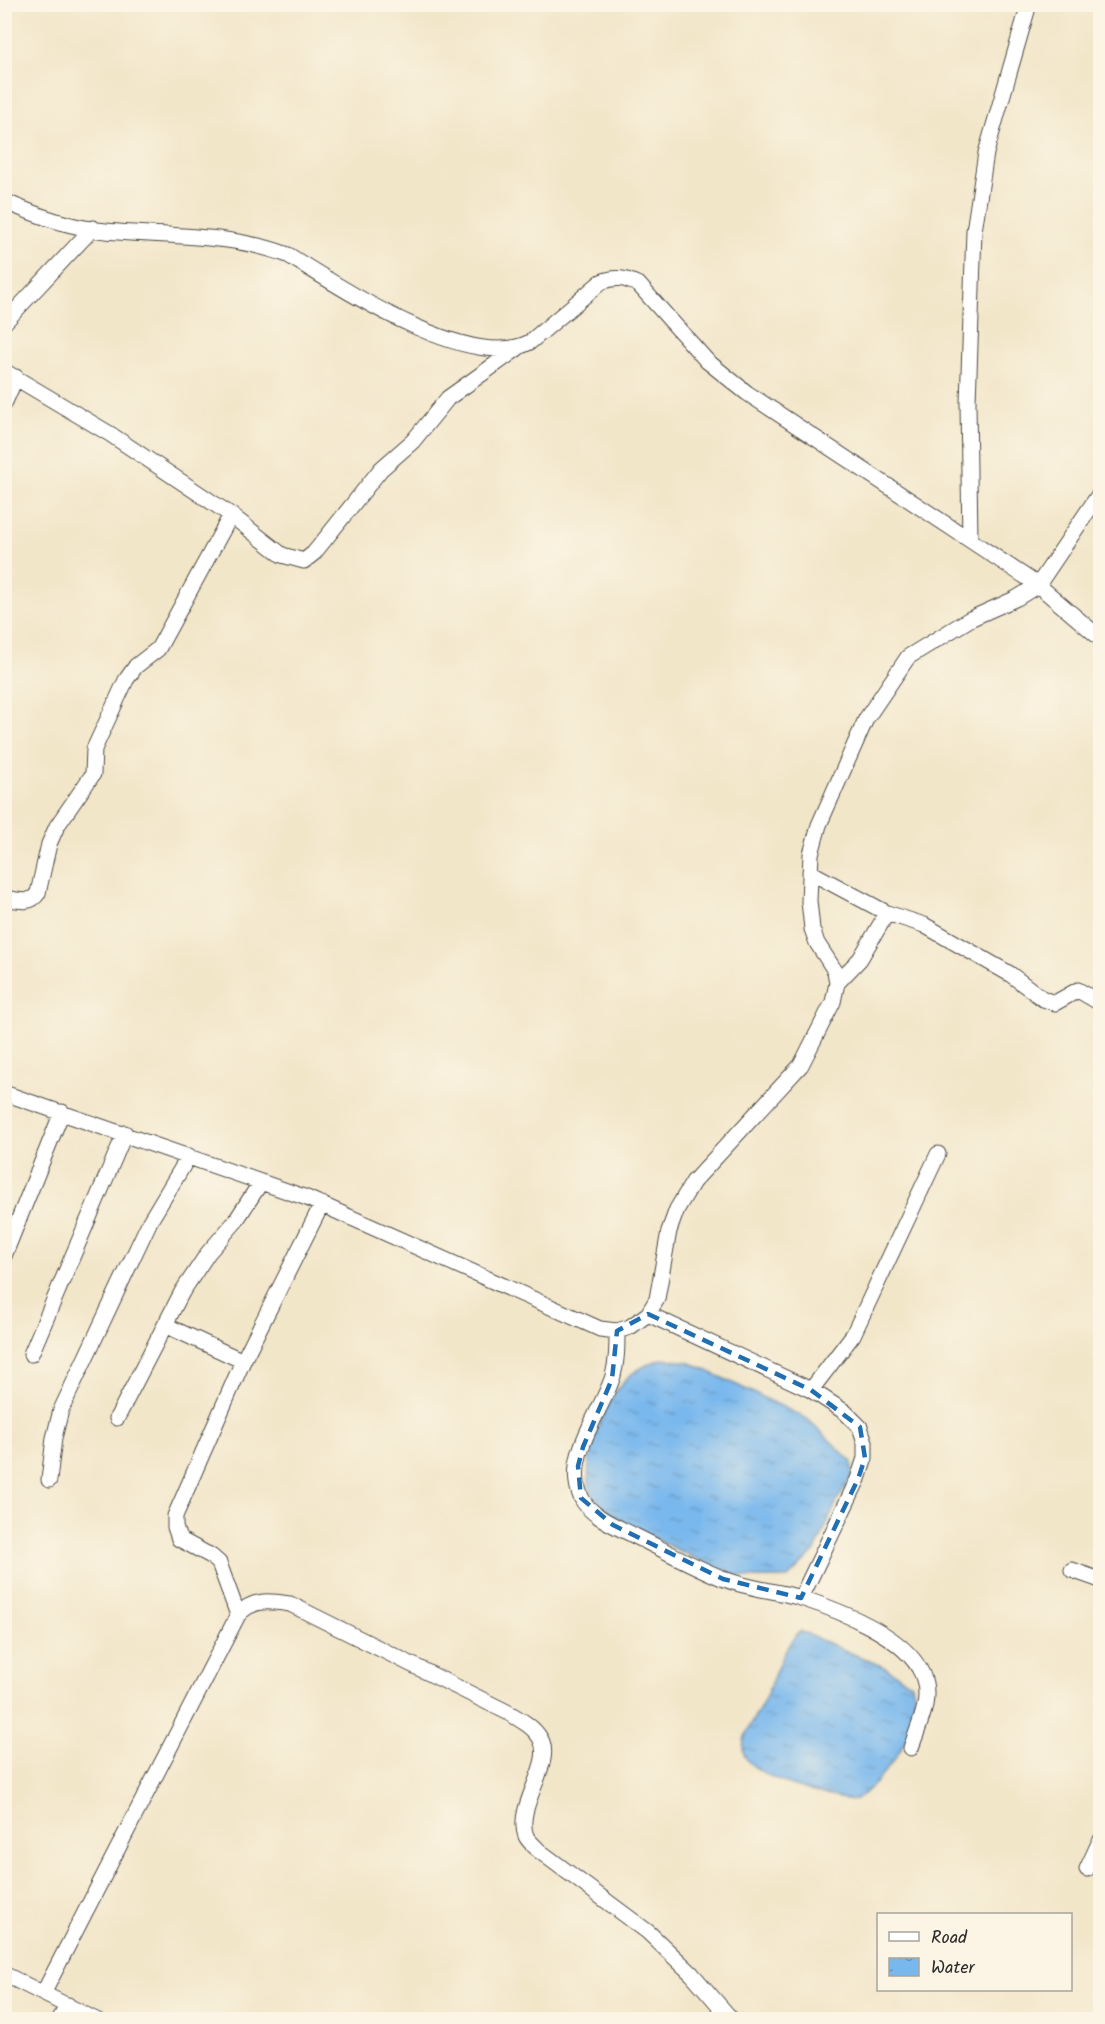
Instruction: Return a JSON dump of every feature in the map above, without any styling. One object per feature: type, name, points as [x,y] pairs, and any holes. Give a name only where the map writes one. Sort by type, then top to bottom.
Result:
[{"type":"street","points":[[970,540],[968,402],[974,231],[986,153],[1029,4]]},
{"type":"street","points":[[4,201],[57,221],[93,228],[243,242],[269,248],[288,255],[396,320],[482,348],[518,348]]},
{"type":"street","points":[[4,323],[93,228]]},
{"type":"street","points":[[4,404],[10,374],[110,434],[231,515],[282,555],[304,561],[314,552],[381,469],[413,441],[448,398],[518,348],[530,342],[601,282],[612,278],[627,279],[639,285],[707,361],[747,393],[1038,585],[1101,638]]},
{"type":"street","points":[[4,1093],[126,1133],[322,1204],[600,1329],[617,1331],[630,1327],[648,1314],[657,1299],[669,1231],[676,1209],[693,1182],[801,1065],[832,1002],[837,983],[835,971],[812,929],[809,901],[811,854],[819,825],[867,719],[893,675],[908,657],[923,646],[1038,585],[1101,493]]},
{"type":"street","points":[[4,898],[25,902],[34,899],[38,893],[49,844],[57,826],[93,774],[94,749],[126,680],[136,666],[158,649],[231,515]]},
{"type":"street","points":[[810,872],[887,913],[924,925],[1010,974],[1043,999],[1055,1003],[1078,990],[1101,1003]]},
{"type":"street","points":[[837,983],[860,959],[887,913]]},
{"type":"street","points":[[4,1256],[62,1112]]},
{"type":"street","points":[[31,1354],[126,1133]]},
{"type":"street","points":[[811,1390],[857,1327],[938,1154]]},
{"type":"street","points":[[50,1480],[54,1438],[61,1410],[150,1221],[189,1156]]},
{"type":"street","points":[[117,1418],[192,1275],[235,1222],[261,1182]]},
{"type":"street","points":[[238,1615],[219,1563],[211,1556],[179,1539],[175,1527],[175,1516],[243,1361],[322,1204]]},
{"type":"street","points":[[648,1314],[811,1390],[845,1412],[860,1427],[865,1442],[865,1458],[858,1479],[801,1598]]},
{"type":"street","points":[[165,1325],[243,1361]]},
{"type":"street","points":[[617,1331],[617,1359],[612,1379],[594,1417],[578,1466],[581,1498],[591,1510],[613,1525],[723,1579],[801,1598],[892,1639],[915,1662],[927,1690],[925,1706],[911,1748]]},
{"type":"street","points":[[1072,1570],[1101,1580]]},
{"type":"street","points":[[44,1992],[238,1615],[245,1607],[258,1602],[290,1604],[529,1725],[541,1738],[545,1752],[524,1822],[526,1838],[538,1850],[648,1932],[692,1974],[732,2019]]},
{"type":"street","points":[[1087,1869],[1101,1841]]},
{"type":"street","points":[[4,1974],[96,2019]]},
{"type":"street","points":[[59,2019],[68,2005]]},
{"type":"highlighted area","points":[[648,1314],[811,1390],[860,1427],[865,1458],[858,1479],[801,1598],[723,1579],[613,1525],[581,1498],[578,1466],[583,1447],[612,1379],[617,1331]]},
{"type":"water","points":[[661,1359],[689,1362],[808,1419],[852,1462],[852,1476],[837,1501],[815,1551],[788,1578],[740,1576],[702,1561],[614,1515],[592,1494],[588,1476],[590,1456],[595,1435],[612,1397],[631,1375]]},
{"type":"water","points":[[800,1631],[886,1668],[912,1684],[915,1700],[909,1733],[892,1763],[856,1800],[829,1796],[774,1778],[747,1760],[743,1750],[745,1736],[763,1702],[780,1661]]}]
